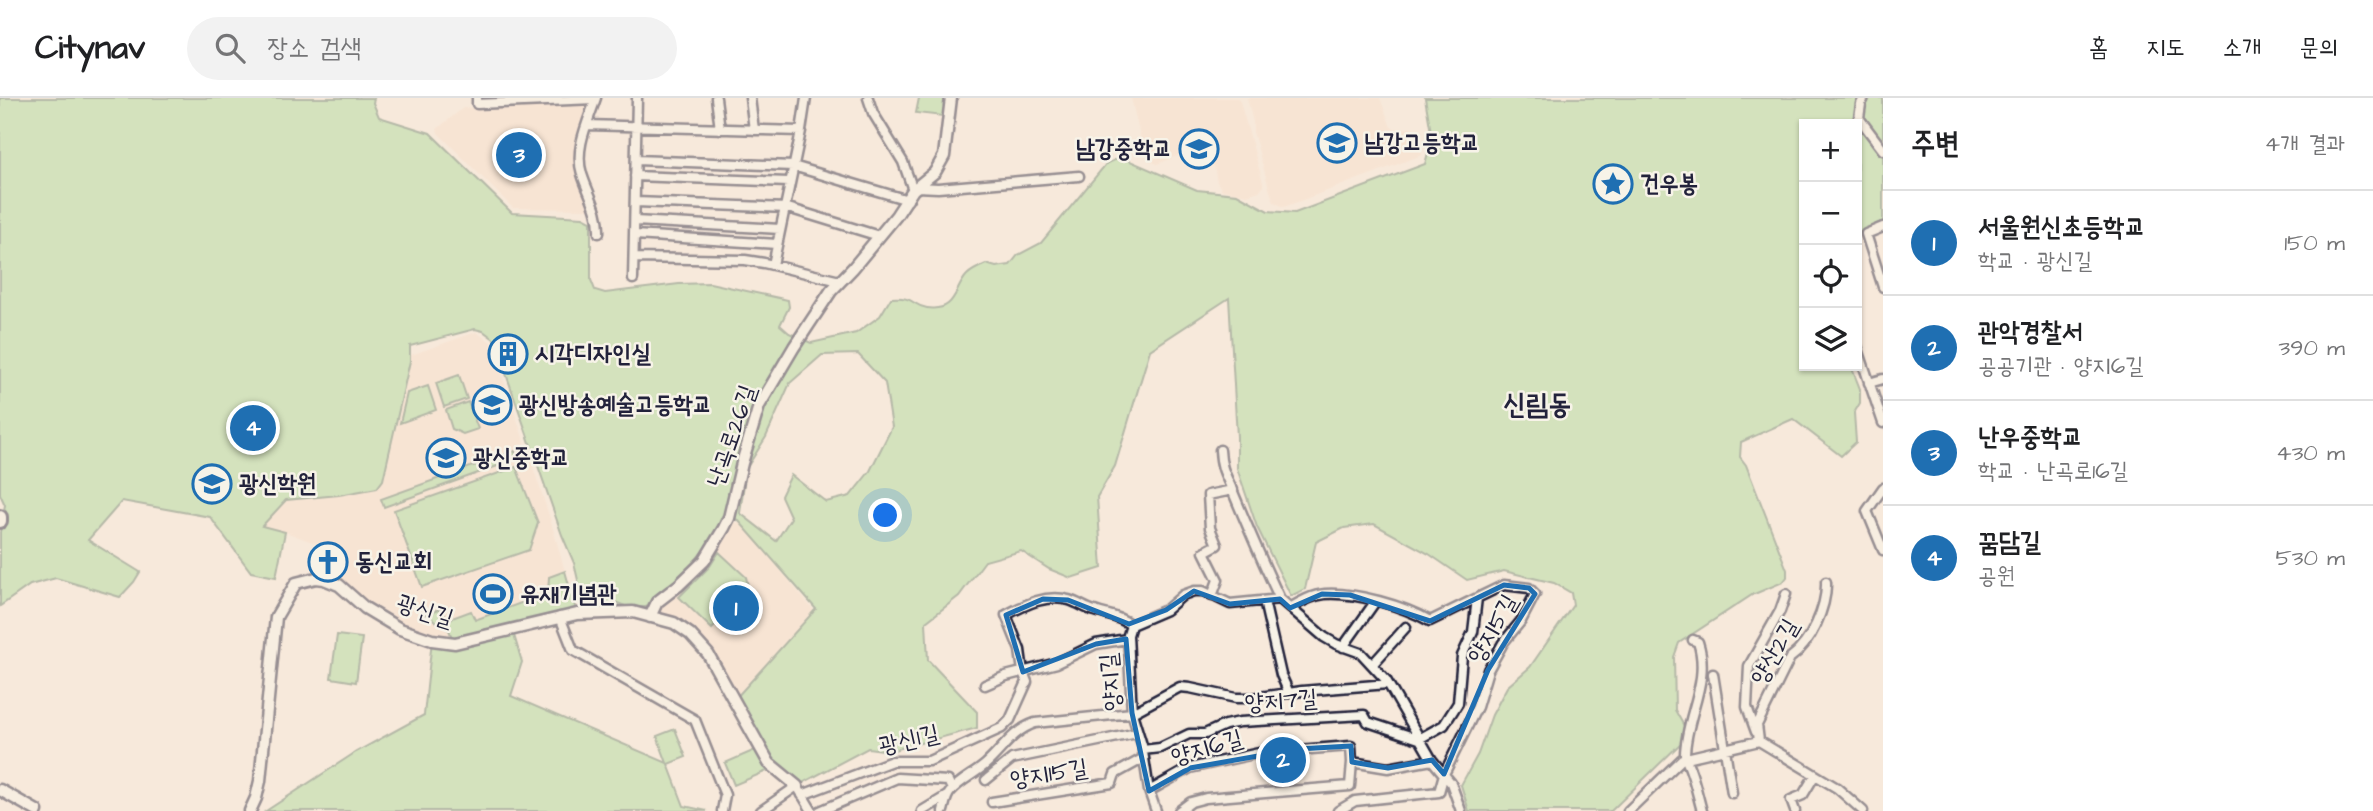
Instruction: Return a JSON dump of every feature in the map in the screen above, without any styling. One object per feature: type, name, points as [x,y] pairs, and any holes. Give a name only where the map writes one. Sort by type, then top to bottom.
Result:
[{"type":"street","points":[[477,98],[477,104],[595,98],[581,145],[580,164],[600,219],[599,233]]},
{"type":"street","points":[[633,279],[638,98]]},
{"type":"street","points":[[716,98],[720,129]]},
{"type":"street","points":[[750,98],[754,130]]},
{"type":"street","points":[[773,265],[806,98]]},
{"type":"street","points":[[868,98],[873,113],[903,162],[915,188],[1079,176]]},
{"type":"street","name":"난곡로26길","points":[[650,617],[657,602],[704,561],[724,528],[759,406],[799,338],[915,188],[935,172],[944,156],[951,98]]},
{"type":"street","points":[[1864,98],[1859,118],[1883,150]]},
{"type":"street","points":[[587,125],[801,131]]},
{"type":"street","points":[[635,160],[793,166],[908,200]]},
{"type":"street","points":[[635,176],[789,182]]},
{"type":"street","points":[[636,202],[783,208],[879,236]]},
{"type":"street","points":[[635,221],[780,229]]},
{"type":"street","points":[[1862,236],[1883,227]]},
{"type":"street","points":[[1866,234],[1883,287]]},
{"type":"street","points":[[635,235],[777,244]]},
{"type":"street","points":[[634,258],[745,260],[840,282]]},
{"type":"street","points":[[1862,361],[1883,423]]},
{"type":"street","points":[[1869,383],[1883,379]]},
{"type":"street","points":[[1220,450],[1221,467],[1280,599],[1324,637],[1361,653],[1372,665],[1388,684],[1432,760],[1451,783],[1461,811]]},
{"type":"street","points":[[1883,488],[1867,512],[1883,550]]},
{"type":"street","points":[[1212,596],[1219,580],[1204,552],[1217,545],[1210,528],[1208,495],[1233,490]]},
{"type":"street","name":"광신길","points":[[250,811],[260,781],[276,617],[296,583],[316,578],[339,585],[365,608],[400,629],[432,640],[455,643],[578,614],[633,612],[674,623],[702,646],[720,671],[769,763],[800,791],[812,811]]},
{"type":"street","name":"양산2길","points":[[1759,741],[1756,725],[1790,658],[1799,651],[1811,632],[1826,592],[1826,582]]},
{"type":"street","name":"양지5길","points":[[1419,738],[1444,725],[1458,703],[1462,656],[1477,617],[1477,598],[1504,585],[1529,588],[1535,594],[1521,621],[1503,643],[1488,670],[1477,706],[1444,774]]},
{"type":"street","name":"양지길","points":[[1156,811],[1132,713],[1127,639],[1131,625],[1166,610],[1183,595],[1194,590],[1203,591],[1230,604],[1280,599]]},
{"type":"street","points":[[1290,608],[1302,600],[1322,594],[1350,595],[1416,613],[1430,621],[1477,598]]},
{"type":"street","points":[[1786,594],[1776,619],[1749,666],[1747,707],[1759,741],[1837,788],[1863,811]]},
{"type":"street","points":[[1023,672],[1020,650],[1006,615],[1032,602],[1056,598],[1068,600],[1121,618],[1131,625]]},
{"type":"street","points":[[1264,601],[1281,675],[1289,693]]},
{"type":"street","points":[[1343,647],[1375,602]]},
{"type":"street","points":[[560,617],[573,650],[695,720],[725,795],[722,811]]},
{"type":"street","points":[[1372,665],[1405,627]]},
{"type":"street","points":[[985,685],[1057,663],[1096,644],[1127,639]]},
{"type":"street","points":[[1693,640],[1698,642],[1702,655],[1702,671],[1699,695],[1686,739],[1685,758],[1702,811]]},
{"type":"street","name":"광신1길","points":[[800,791],[892,761],[929,761],[1002,728],[1010,720],[1027,682],[1023,672]]},
{"type":"street","points":[[1713,674],[1732,793]]},
{"type":"street","points":[[922,811],[984,766],[1022,727],[1035,723],[1132,713],[1180,687],[1236,698],[1266,698],[1289,693],[1388,684]]},
{"type":"street","name":"양지7길","points":[[1144,754],[1189,734],[1205,734],[1225,724],[1240,722],[1364,715],[1368,722],[1419,738]]},
{"type":"street","points":[[986,780],[1012,759],[1137,733]]},
{"type":"street","points":[[1628,811],[1685,758],[1759,741]]},
{"type":"street","name":"양지6길","points":[[1149,791],[1190,768],[1259,753],[1351,746],[1352,761],[1388,768],[1432,760]]},
{"type":"street","name":"양지15길","points":[[992,802],[1112,783],[1115,774],[1144,754]]},
{"type":"street","points":[[1179,811],[1206,798],[1350,786],[1352,761]]},
{"type":"street","points":[[1338,811],[1355,801],[1439,792],[1444,774]]},
{"type":"street","points":[[1795,811],[1791,800],[1802,795],[1815,775]]},
{"type":"street","points":[[820,811],[897,778],[948,781],[949,793],[943,811]]},
{"type":"street","points":[[0,790],[37,811]]},
{"type":"street","points":[[761,811],[800,791]]},
{"type":"highlighted area","points":[[1504,585],[1529,588],[1535,594],[1488,670],[1444,774],[1432,760],[1388,768],[1352,762],[1351,746],[1297,749],[1190,768],[1149,791],[1132,713],[1126,639],[1096,644],[1023,672],[1006,615],[1043,599],[1068,600],[1129,624],[1166,610],[1194,591],[1230,604],[1280,599],[1290,608],[1322,594],[1350,595],[1430,621]]},
{"type":"shaded area","name":"남강중학교","points":[[1131,98],[1239,98],[1264,186],[1247,195],[1222,190],[1217,182],[1214,165],[1197,165],[1191,157],[1183,154],[1157,164],[1149,160],[1142,144]]},
{"type":"shaded area","name":"남강고등학교","points":[[1247,98],[1380,98],[1391,127],[1414,128],[1422,155],[1284,207],[1274,202],[1270,191],[1253,132]]},
{"type":"shaded area","points":[[587,103],[591,107],[579,146],[589,201],[588,209],[513,208],[437,129],[463,108]]},
{"type":"shaded area","name":"광신학원","points":[[476,332],[491,342],[550,518],[577,614],[467,642],[400,629],[339,585],[348,555],[285,532],[57,489],[383,480],[411,355]]},
{"type":"shaded area","points":[[734,522],[742,524],[815,612],[737,696],[707,650],[657,614],[665,603],[708,565]]},
{"type":"green space","points":[[0,98],[374,98],[373,103],[379,117],[430,133],[512,213],[583,217],[591,221],[591,280],[595,290],[605,293],[710,283],[788,300],[789,307],[780,325],[789,333],[811,343],[856,333],[880,316],[891,298],[905,298],[927,308],[937,308],[949,303],[971,272],[986,264],[996,267],[1010,265],[1018,255],[1041,243],[1106,164],[1121,157],[1197,190],[1237,194],[1268,211],[1295,213],[1425,164],[1432,138],[1425,98],[1883,98],[1883,221],[1862,232],[1862,119],[1799,119],[1799,371],[1853,371],[1860,389],[1860,403],[1854,413],[1856,442],[1841,456],[1793,419],[1741,442],[1740,457],[1746,465],[1787,570],[1787,577],[1783,582],[1752,595],[1679,643],[1674,657],[1675,710],[1684,726],[1683,741],[1611,811],[1469,811],[1461,785],[1478,754],[1492,715],[1507,687],[1530,667],[1573,605],[1571,593],[1554,583],[1504,571],[1467,580],[1429,554],[1374,524],[1344,528],[1316,542],[1305,589],[1291,596],[1257,527],[1237,468],[1229,298],[1150,350],[1115,466],[1097,497],[1102,568],[1071,578],[1049,569],[1021,551],[985,561],[959,596],[926,622],[928,660],[977,712],[977,728],[890,751],[868,748],[797,786],[774,768],[734,785],[725,763],[760,748],[735,699],[816,609],[738,520],[722,516],[709,543],[697,558],[676,580],[656,595],[647,607],[628,607],[615,602],[611,604],[581,593],[574,563],[494,339],[483,331],[475,329],[410,346],[410,361],[383,480],[377,488],[286,500],[262,526],[285,532],[276,577],[251,572],[210,517],[122,501],[88,540],[140,572],[120,597],[56,578],[30,585],[0,606],[0,532],[5,505],[0,494]],"holes":[[[858,354],[885,383],[892,427],[870,471],[850,496],[826,502],[791,475],[781,496],[791,518],[776,541],[740,513],[746,469],[766,437],[790,383],[822,355]]]},
{"type":"green space","points":[[919,98],[948,98],[946,114],[916,113]]},
{"type":"green space","points":[[459,375],[467,399],[444,407],[436,383]]},
{"type":"green space","points":[[428,386],[436,410],[400,423],[407,393]]},
{"type":"green space","points":[[468,402],[478,429],[463,434],[452,429],[446,410]]},
{"type":"green space","points":[[515,451],[517,459],[384,507],[381,499]]},
{"type":"green space","points":[[516,467],[538,523],[529,550],[422,587],[394,510]]},
{"type":"green space","points":[[719,552],[746,577],[749,590],[712,629],[679,597],[710,566]]},
{"type":"green space","points":[[565,571],[577,614],[513,632],[522,662],[511,696],[667,763],[657,736],[675,729],[686,757],[668,764],[684,806],[707,811],[266,811],[356,752],[424,715],[432,640],[454,643],[449,630],[425,614],[442,608],[447,620],[471,611],[475,620],[548,593],[549,577]]},
{"type":"green space","points":[[337,635],[362,638],[356,682],[331,678]]},
{"type":"place","name":"남강고등학교","points":[[1337,143]]},
{"type":"place","name":"남강중학교","points":[[1199,149]]},
{"type":"place","name":"난우중학교","points":[[519,155]]},
{"type":"place","name":"건우봉","points":[[1613,184]]},
{"type":"place","name":"시각디자인실","points":[[508,354]]},
{"type":"place","name":"광신방송예술고등학교","points":[[492,405]]},
{"type":"place","name":"꿈담길","points":[[253,428]]},
{"type":"place","name":"광신중학교","points":[[446,458]]},
{"type":"place","name":"광신학원","points":[[212,484]]},
{"type":"place","name":"동신교회","points":[[328,562]]},
{"type":"place","name":"유재기념관","points":[[493,594]]},
{"type":"place","name":"서울원신초등학교","points":[[736,608]]},
{"type":"place","name":"관악경찰서","points":[[1283,760]]},
{"type":"district","name":"신림동","points":[[1537,404]]}]
